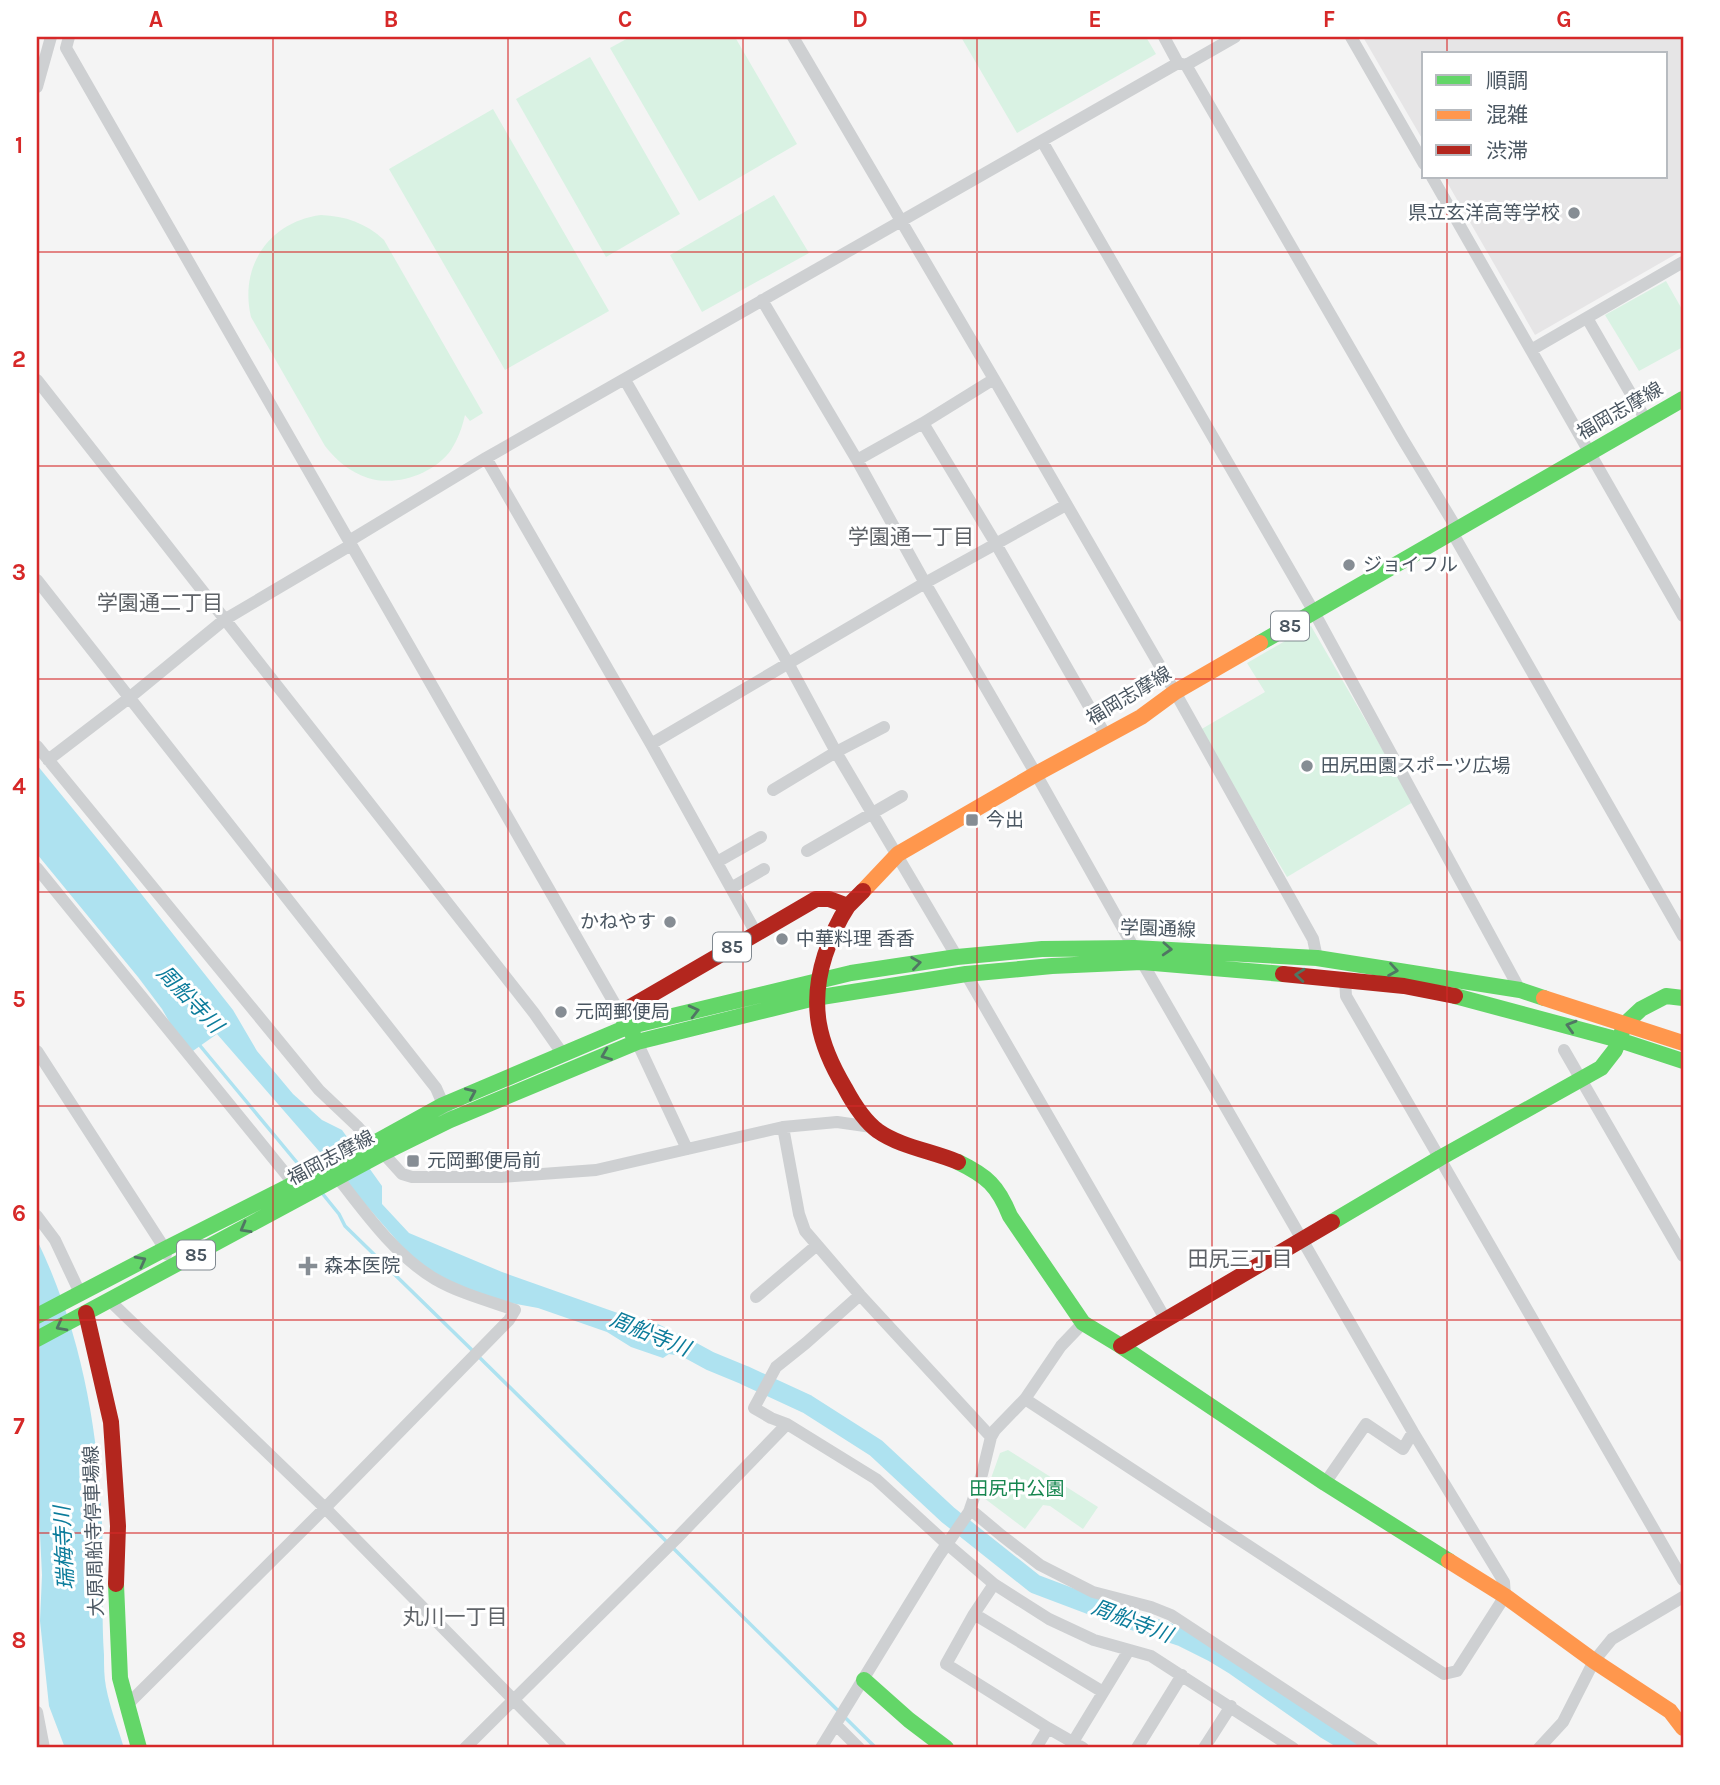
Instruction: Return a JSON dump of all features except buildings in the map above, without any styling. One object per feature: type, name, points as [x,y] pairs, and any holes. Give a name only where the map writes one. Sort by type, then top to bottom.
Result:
[{"type":"street","points":[[37,87],[51,37]]},
{"type":"street","points":[[69,37],[66,48],[637,1042],[687,1149]]},
{"type":"street","points":[[793,37],[1175,692],[1313,939],[1317,958]]},
{"type":"street","points":[[1164,37],[1402,438],[1683,936]]},
{"type":"street","points":[[48,760],[225,620],[486,458],[1042,141],[1235,37]]},
{"type":"street","points":[[1351,37],[1422,161]]},
{"type":"street","points":[[1042,141],[1314,612],[1520,990]]},
{"type":"street","points":[[1433,178],[1683,616]]},
{"type":"street","points":[[1531,350],[1683,262]]},
{"type":"street","points":[[762,300],[857,460],[1134,948]]},
{"type":"street","points":[[1587,318],[1646,420]]},
{"type":"street","points":[[857,460],[994,379]]},
{"type":"street","points":[[37,380],[534,1013],[562,1054]]},
{"type":"street","points":[[625,380],[872,814],[957,957]]},
{"type":"street","name":"福岡志摩線","points":[[37,1316],[165,1249],[300,1190],[338,1178],[374,1148],[447,1113],[624,1020],[756,933],[816,899],[829,899],[848,906],[898,854],[1141,717],[1175,692],[1683,399]]},
{"type":"street","points":[[923,423],[1106,736]]},
{"type":"street","points":[[486,458],[651,744],[756,933]]},
{"type":"street","points":[[651,744],[925,583],[1066,505]]},
{"type":"street","points":[[37,580],[436,1088],[447,1113]]},
{"type":"street","points":[[773,790],[836,751],[884,727]]},
{"type":"street","points":[[37,746],[319,1090],[401,1174],[412,1177],[501,1177],[596,1170],[783,1127],[837,1122],[872,1127],[900,1142],[956,1161],[978,1173],[1002,1196],[1010,1216],[1083,1323],[1325,1483],[1505,1595],[1594,1661],[1670,1711],[1683,1728]]},
{"type":"street","points":[[807,851],[902,796]]},
{"type":"street","points":[[716,862],[761,837]]},
{"type":"street","points":[[37,868],[300,1190]]},
{"type":"street","points":[[731,888],[764,869]]},
{"type":"street","points":[[848,906],[833,935],[815,998],[825,1046],[840,1080],[872,1127]]},
{"type":"street","name":"学園通線","points":[[624,1020],[851,973],[957,957],[1042,949],[1134,948],[1317,958],[1520,990],[1683,1043]]},
{"type":"street","points":[[1024,1399],[1444,1674],[1457,1671],[1505,1595],[1504,1582],[1413,1433],[1142,962]]},
{"type":"street","name":"学園通線","points":[[637,1042],[815,998],[966,974],[1052,966],[1142,962],[1404,986],[1468,999],[1619,1040],[1683,1061]]},
{"type":"street","points":[[966,974],[1166,1320]]},
{"type":"street","points":[[1345,979],[1346,996],[1683,1580]]},
{"type":"street","points":[[1121,1346],[1301,1238],[1601,1068],[1615,1050],[1625,1024],[1642,1009],[1666,996],[1683,998]]},
{"type":"street","name":"福岡志摩線","points":[[447,1113],[637,1042]]},
{"type":"street","points":[[1563,1050],[1683,1256]]},
{"type":"street","points":[[37,1051],[165,1249],[167,1270]]},
{"type":"street","points":[[783,1127],[799,1214],[805,1231],[991,1437]]},
{"type":"street","name":"85","points":[[300,1190],[374,1148]]},
{"type":"street","points":[[127,1705],[509,1321],[515,1310],[436,1280],[419,1268],[386,1236],[338,1178]]},
{"type":"street","name":"福岡志摩線","points":[[37,1339],[167,1270],[300,1190]]},
{"type":"street","points":[[37,1216],[55,1240],[80,1293]]},
{"type":"street","points":[[756,1297],[817,1245]]},
{"type":"street","points":[[860,1295],[776,1367],[754,1408],[787,1424],[876,1479],[994,1584],[1049,1619],[1094,1640],[1151,1656],[1293,1748]]},
{"type":"street","points":[[110,1301],[325,1508],[561,1748]]},
{"type":"street","name":"大原周船寺停車場線","points":[[86,1313],[111,1422],[118,1526],[116,1590],[120,1678],[139,1748]]},
{"type":"street","points":[[821,1748],[970,1510],[995,1430],[1024,1399],[1061,1346],[1083,1323]]},
{"type":"street","points":[[465,1748],[676,1539],[787,1424]]},
{"type":"street","points":[[1325,1483],[1366,1424],[1403,1449],[1413,1433]]},
{"type":"street","points":[[970,1510],[1040,1565],[1093,1592],[1171,1615],[1373,1748]]},
{"type":"street","points":[[994,1584],[946,1664],[1078,1745],[1102,1692],[1129,1650]]},
{"type":"street","points":[[1539,1748],[1563,1722],[1594,1661],[1612,1639],[1683,1597]]},
{"type":"street","points":[[974,1614],[1102,1692]]},
{"type":"street","points":[[1137,1748],[1182,1675]]},
{"type":"street","points":[[864,1680],[921,1731],[946,1748]]},
{"type":"street","points":[[1204,1748],[1231,1706]]},
{"type":"street","points":[[37,1712],[44,1748]]},
{"type":"street","points":[[836,1725],[859,1748]]},
{"type":"street","points":[[1036,1748],[1048,1728]]},
{"type":"shaded area","name":"県立玄洋高等学校","points":[[1363,37],[1683,37],[1683,250],[1535,335],[1445,178],[1668,178],[1668,52],[1422,52],[1422,139]]},
{"type":"green space","points":[[630,37],[735,37],[797,144],[699,201],[610,48]]},
{"type":"green space","points":[[961,37],[1146,37],[1156,54],[1017,133]]},
{"type":"green space","points":[[590,57],[680,214],[606,257],[516,99]]},
{"type":"green space","points":[[493,109],[609,311],[505,370],[389,169]]},
{"type":"green space","points":[[774,195],[809,253],[702,312],[670,255]]},
{"type":"green space","points":[[321,215],[355,221],[384,240],[483,413],[470,421],[465,415],[451,450],[425,472],[402,479],[379,480],[361,476],[334,456],[325,446],[251,317],[248,298],[250,281],[254,264],[262,249],[286,227]]},
{"type":"green space","points":[[1666,281],[1683,311],[1683,347],[1639,371],[1605,315]]},
{"type":"green space","name":"田尻田園スポーツ広場","points":[[1311,626],[1413,802],[1287,877],[1200,730],[1265,692],[1247,663]]},
{"type":"green space","name":"田尻中公園","points":[[1008,1450],[1098,1507],[1083,1529],[1050,1506],[1043,1505],[1025,1529],[984,1498],[1000,1453]]},
{"type":"water","points":[[37,765],[233,1010],[257,1051],[293,1094],[322,1120],[342,1130],[382,1186],[382,1204],[409,1233],[502,1272],[629,1317],[656,1323],[712,1356],[711,1367],[688,1357],[669,1354],[663,1358],[631,1347],[607,1332],[538,1308],[506,1302],[469,1290],[435,1274],[406,1251],[217,1034],[190,1053],[138,977],[37,854]]},
{"type":"water","name":"瑞梅寺川","points":[[37,1240],[65,1308],[91,1414],[102,1523],[105,1679],[124,1748],[65,1748],[49,1706],[40,1621],[42,1575],[37,1473]]},
{"type":"waterway","points":[[197,1042],[304,1171]]},
{"type":"waterway","points":[[322,1193],[345,1226],[473,1351]]},
{"type":"waterway","name":"周船寺川","points":[[688,1349],[807,1404],[876,1448],[948,1515],[1035,1584],[1182,1637],[1212,1652],[1357,1748]]},
{"type":"waterway","points":[[479,1357],[668,1543]]},
{"type":"waterway","points":[[673,1548],[876,1748]]},
{"type":"traffic: fast","points":[[1260,643],[1683,399]]},
{"type":"traffic: fast","points":[[627,1027],[851,973],[957,957],[1042,949],[1134,948],[1317,958],[1520,990],[1544,998]]},
{"type":"traffic: fast","points":[[637,1042],[815,998],[966,974],[1052,966],[1142,962],[1283,974]]},
{"type":"traffic: fast","points":[[1455,996],[1619,1040],[1683,1061]]},
{"type":"traffic: fast","points":[[1332,1222],[1601,1068],[1615,1050],[1625,1024],[1641,1009],[1666,996],[1683,998]]},
{"type":"traffic: fast","points":[[37,1339],[383,1153],[450,1120],[637,1042],[620,1013]]},
{"type":"traffic: fast","points":[[37,1316],[367,1147],[443,1105],[627,1027]]},
{"type":"traffic: fast","points":[[958,1162],[977,1172],[996,1189],[1010,1216],[1083,1323],[1325,1483],[1449,1561]]},
{"type":"traffic: fast","points":[[116,1584],[120,1678],[139,1748]]},
{"type":"traffic: fast","points":[[864,1680],[946,1748]]},
{"type":"traffic: slow","points":[[863,891],[898,854],[1141,717],[1175,692],[1260,643]]},
{"type":"traffic: slow","points":[[1544,998],[1683,1043]]},
{"type":"traffic: slow","points":[[1449,1561],[1505,1596],[1594,1661],[1670,1711],[1683,1728]]},
{"type":"traffic: jam","points":[[620,1013],[816,899],[829,899],[848,906],[863,891]]},
{"type":"traffic: jam","points":[[848,906],[827,948],[820,973],[817,1007],[828,1055],[855,1105],[873,1127],[897,1141],[958,1162]]},
{"type":"traffic: jam","points":[[1283,974],[1404,986],[1455,996]]},
{"type":"traffic: jam","points":[[1121,1346],[1332,1222]]},
{"type":"traffic: jam","points":[[86,1313],[111,1422],[118,1526],[116,1584]]},
{"type":"place","name":"県立玄洋高等学校","points":[[1574,213]]},
{"type":"place","name":"ジョイフル","points":[[1349,565]]},
{"type":"place","name":"田尻田園スポーツ広場","points":[[1307,766]]},
{"type":"place","name":"今出","points":[[972,820]]},
{"type":"place","name":"かねやす","points":[[670,922]]},
{"type":"place","name":"中華料理 香香","points":[[782,939]]},
{"type":"place","name":"元岡郵便局","points":[[561,1012]]},
{"type":"place","name":"元岡郵便局前","points":[[413,1161]]},
{"type":"place","name":"森本医院","points":[[308,1266]]},
{"type":"district","name":"学園通一丁目","points":[[911,537]]},
{"type":"district","name":"学園通二丁目","points":[[160,603]]},
{"type":"district","name":"田尻三丁目","points":[[1240,1259]]},
{"type":"district","name":"丸川一丁目","points":[[455,1617]]}]
